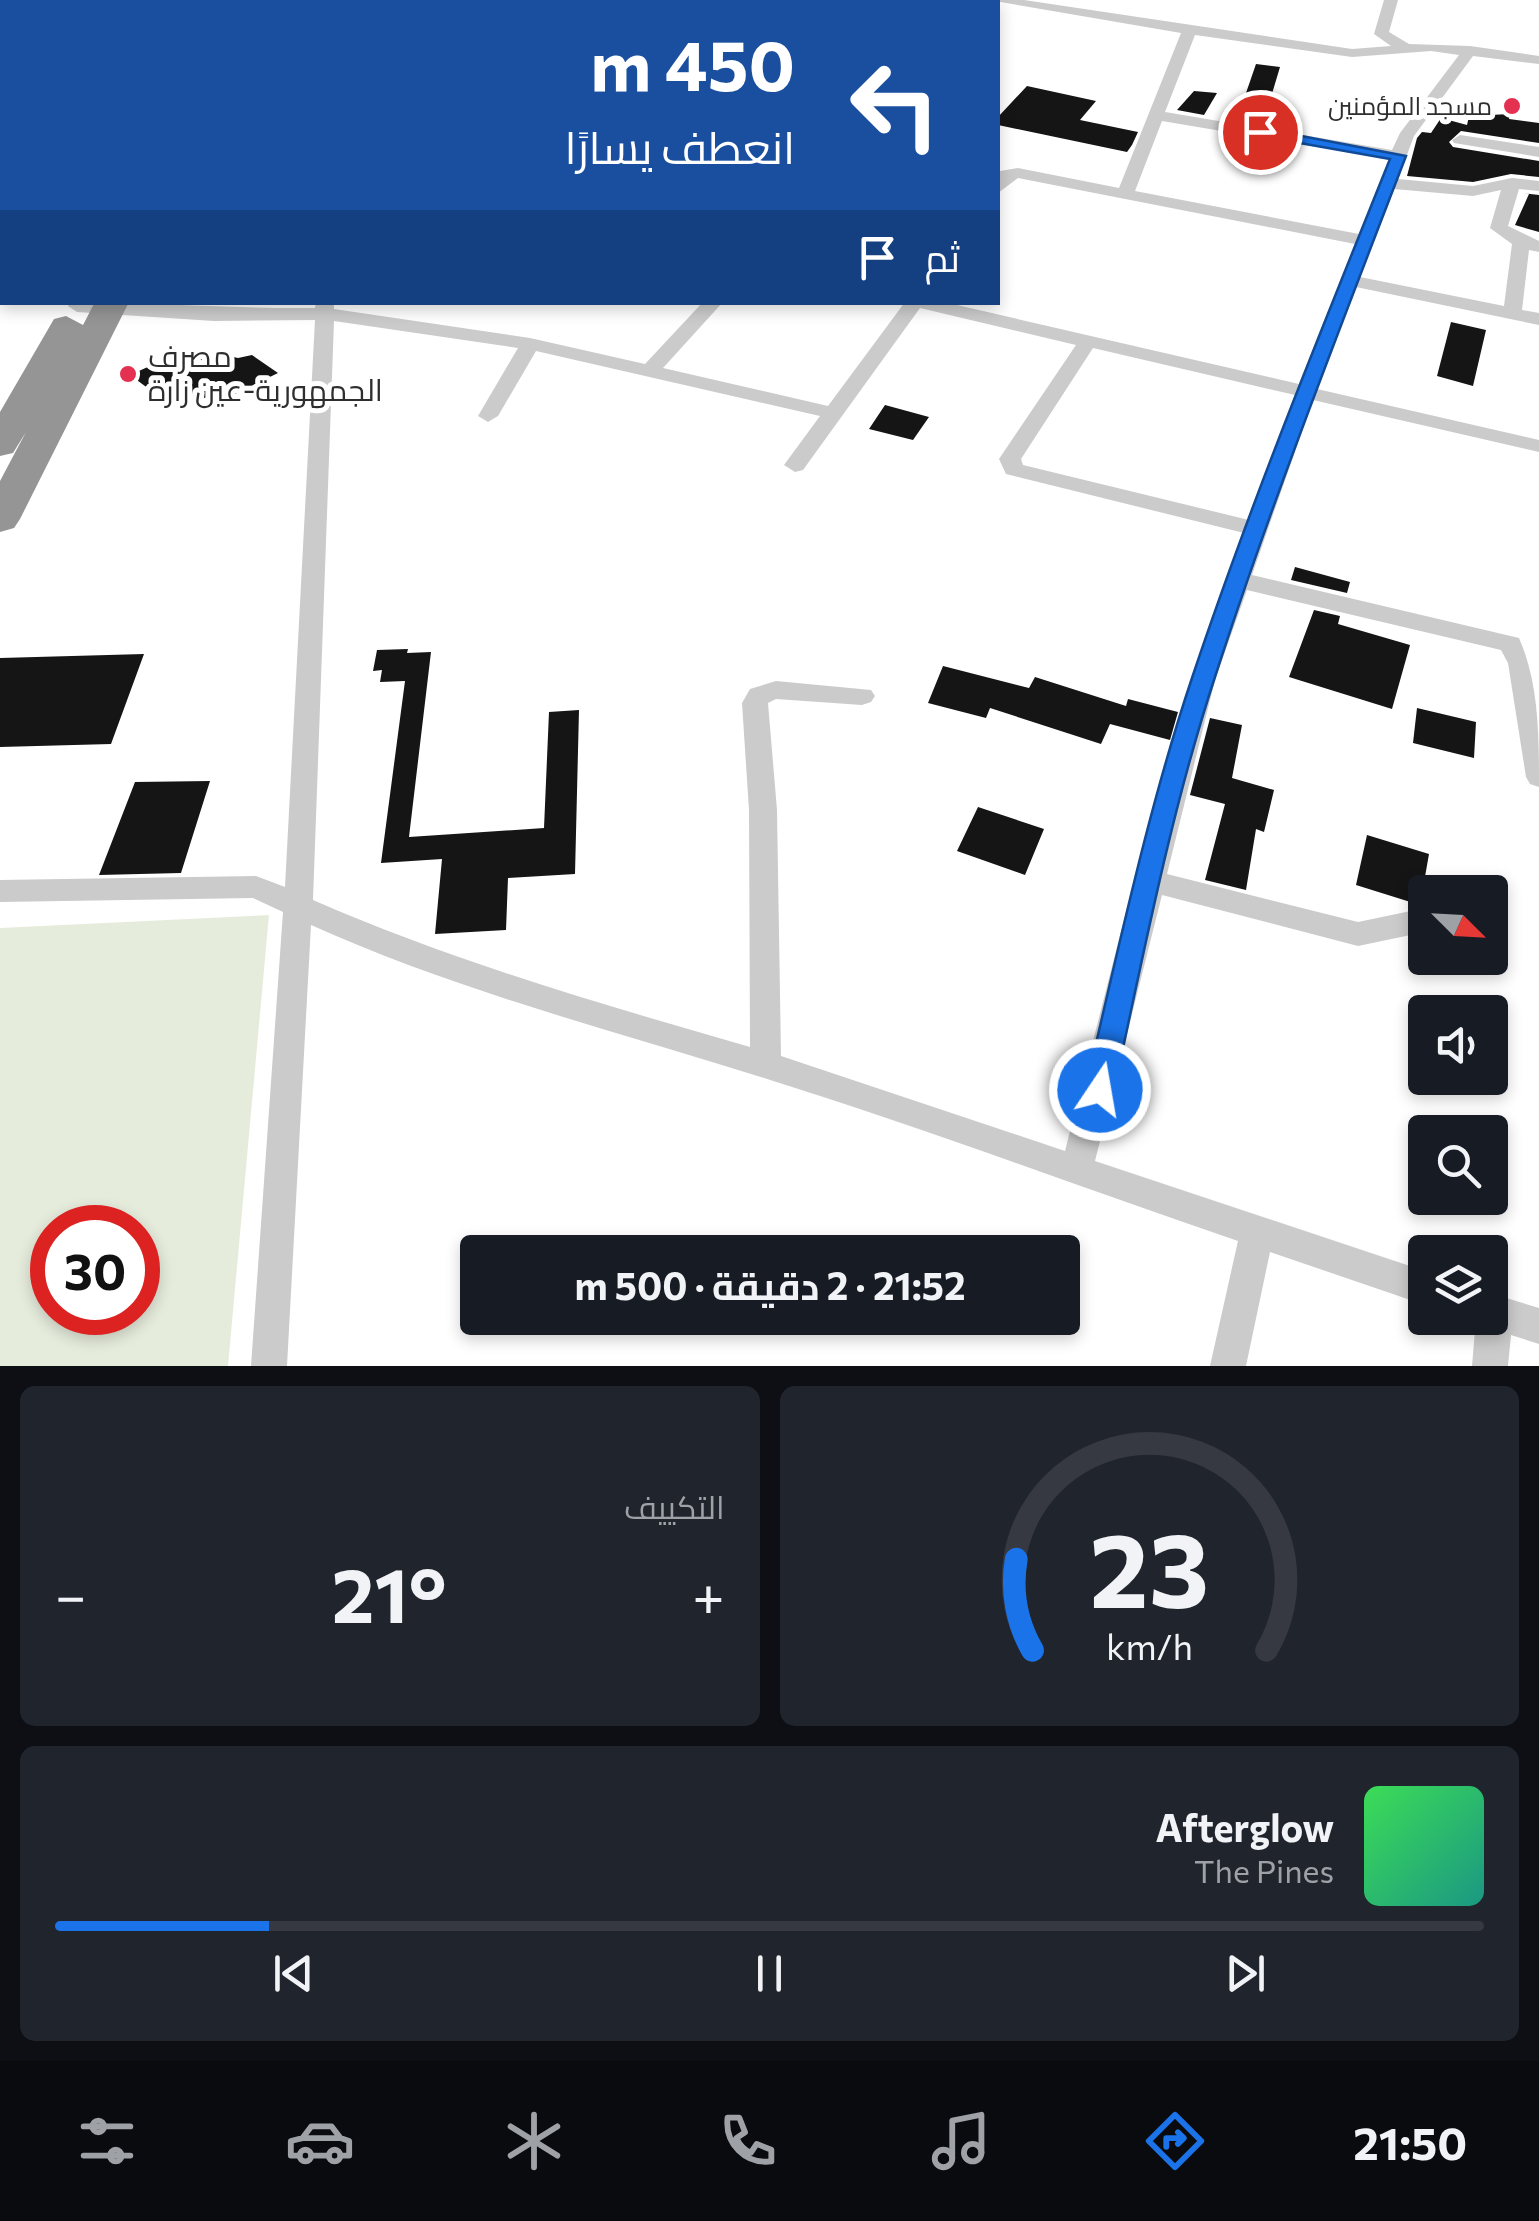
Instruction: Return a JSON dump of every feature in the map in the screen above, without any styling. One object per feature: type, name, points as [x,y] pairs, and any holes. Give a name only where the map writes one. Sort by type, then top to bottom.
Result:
[{"type":"highway","points":[[0,445],[95,305]]},
{"type":"highway","points":[[0,519],[95,305]]},
{"type":"street","points":[[1391,0],[1380,34],[1404,47]]},
{"type":"street","points":[[1000,1],[1352,53],[1404,47],[1470,50],[1539,60]]},
{"type":"street","points":[[1125,194],[1190,30]]},
{"type":"street","points":[[1076,1171],[1148,880],[1203,680],[1306,392],[1398,156],[1413,123],[1470,50]]},
{"type":"street","points":[[1156,115],[1398,156]]},
{"type":"street","points":[[1460,140],[1539,152]]},
{"type":"street","points":[[1000,185],[1006,175],[1018,174],[1364,240]]},
{"type":"street","points":[[1387,183],[1473,192],[1512,184],[1539,186]]},
{"type":"street","points":[[1512,184],[1498,224],[1502,232],[1530,244],[1512,314]]},
{"type":"street","points":[[1348,280],[1539,319]]},
{"type":"street","points":[[95,305],[214,315],[325,308],[530,344],[834,413]]},
{"type":"street","points":[[651,370],[711,305]]},
{"type":"street","points":[[795,465],[914,305]]},
{"type":"street","points":[[929,305],[1539,446]]},
{"type":"street","points":[[270,1366],[298,906],[325,308]]},
{"type":"street","points":[[1087,342],[1010,459],[1014,469],[1257,529]]},
{"type":"street","points":[[488,416],[530,344]]},
{"type":"street","points":[[1239,580],[1510,644],[1520,663],[1539,777]]},
{"type":"street","points":[[766,1065],[763,810],[755,703],[759,695],[776,690],[862,696]]},
{"type":"street","points":[[1148,880],[1358,934],[1408,924]]},
{"type":"street","points":[[0,891],[242,884],[270,892],[399,950],[514,991],[766,1065],[1408,1282]]},
{"type":"street","points":[[1228,1366],[1256,1231]]},
{"type":"street","points":[[1508,1316],[1539,1326]]},
{"type":"street","points":[[1490,1366],[1492,1335]]},
{"type":"green space","points":[[269,915],[228,1366],[0,1366],[0,928]]},
{"type":"building","points":[[1256,64],[1280,67],[1271,97],[1246,93]]},
{"type":"building","points":[[1027,86],[1096,101],[1080,120],[1138,132],[1127,152],[1000,125],[1000,115]]},
{"type":"building","points":[[1194,91],[1217,93],[1204,115],[1177,110]]},
{"type":"building","points":[[1510,114],[1509,119],[1539,123],[1539,143],[1461,131],[1449,142],[1453,147],[1539,161],[1539,177],[1511,174],[1473,182],[1407,176],[1417,138],[1422,132],[1431,133],[1441,118],[1467,125],[1469,116]]},
{"type":"building","points":[[1522,193],[1539,195],[1539,232],[1515,225],[1529,194]]},
{"type":"building","points":[[1451,322],[1486,330],[1473,386],[1437,376]]},
{"type":"building","points":[[202,350],[238,358],[252,355],[278,373],[235,394],[230,387],[212,397],[193,399],[153,392],[130,375],[172,356]]},
{"type":"building","points":[[885,405],[929,417],[913,440],[869,429]]},
{"type":"building","points":[[1295,567],[1350,582],[1347,593],[1291,580]]},
{"type":"building","points":[[1314,610],[1340,616],[1338,624],[1410,645],[1392,709],[1289,677]]},
{"type":"building","points":[[408,649],[407,653],[431,652],[409,837],[544,828],[549,712],[579,710],[575,874],[508,878],[506,930],[435,934],[442,859],[381,863],[405,681],[380,682],[382,670],[373,671],[377,650]]},
{"type":"building","points":[[144,654],[111,744],[0,747],[0,658]]},
{"type":"building","points":[[943,666],[1029,688],[1035,677],[1126,706],[1128,699],[1178,712],[1170,740],[1110,724],[1101,744],[990,708],[986,718],[928,703]]},
{"type":"building","points":[[1417,708],[1476,722],[1474,758],[1413,743]]},
{"type":"building","points":[[1210,718],[1242,725],[1232,778],[1274,790],[1264,832],[1256,829],[1246,890],[1205,880],[1225,804],[1190,795]]},
{"type":"building","points":[[210,781],[181,873],[99,875],[135,782]]},
{"type":"building","points":[[978,807],[1044,829],[1025,875],[957,851]]},
{"type":"building","points":[[1367,835],[1429,854],[1425,875],[1408,875],[1408,901],[1356,885]]},
{"type":"place","name":"مسجد المؤمنين","points":[[1512,106]]},
{"type":"place","name":"مصرف الجمهورية-عين زارة","points":[[128,374]]},
{"type":"route","points":[[1100,1090],[1148,880],[1203,680],[1306,392],[1398,156],[1260,132]]}]
